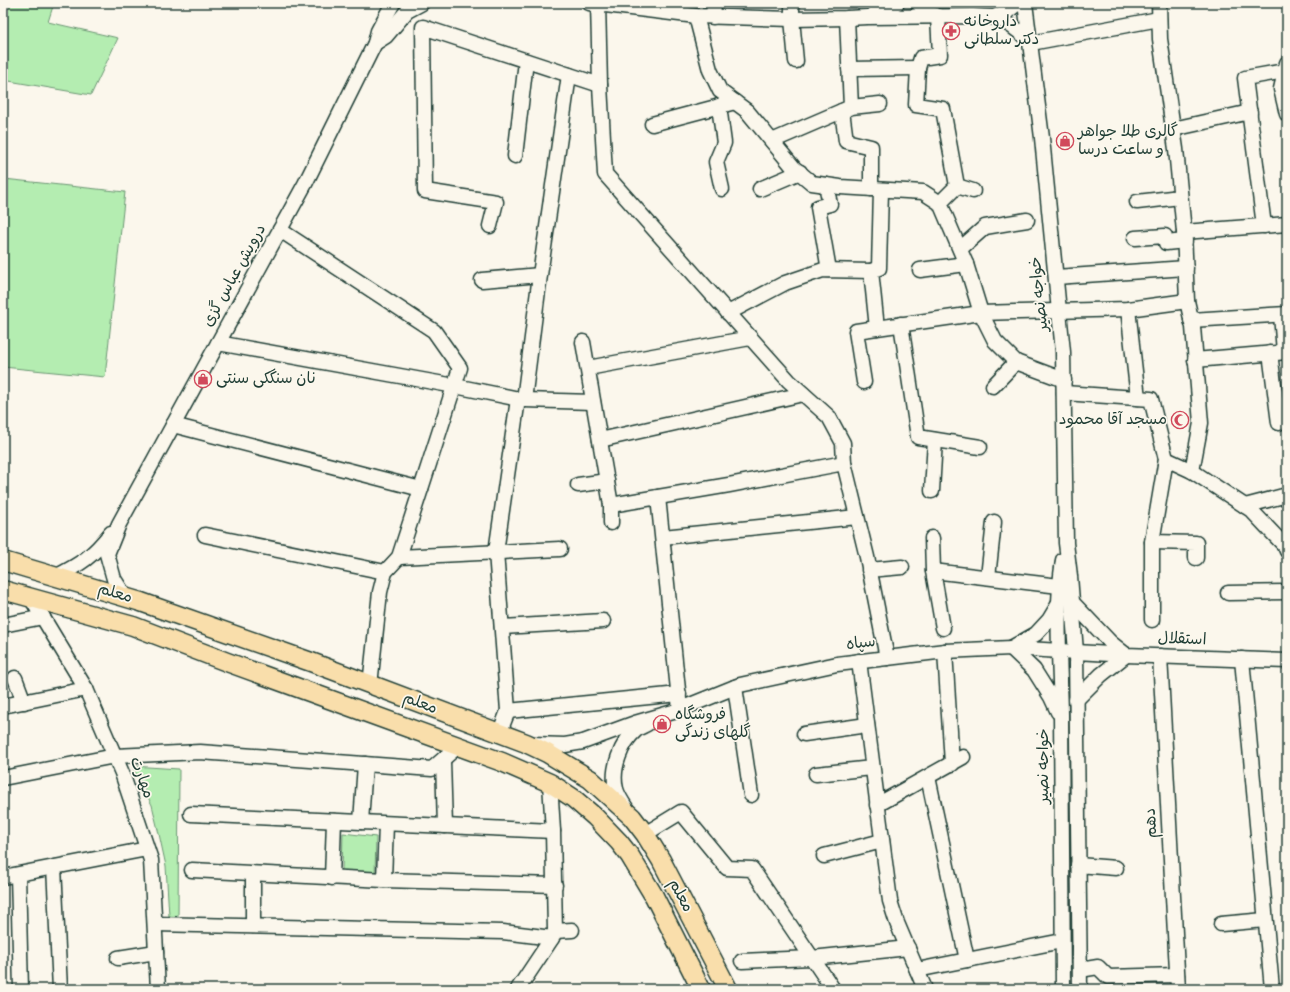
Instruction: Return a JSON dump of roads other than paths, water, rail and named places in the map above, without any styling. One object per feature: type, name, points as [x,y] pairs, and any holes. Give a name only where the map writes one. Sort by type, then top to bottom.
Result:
[{"type":"main road","name":"معلم","points":[[3,561],[126,598],[311,662],[526,743],[547,753],[590,779],[632,817],[645,834],[661,860],[728,989]]},
{"type":"main road","name":"معلم","points":[[3,590],[133,626],[227,662],[502,762],[550,784],[573,798],[595,817],[630,856],[654,896],[697,985]]},
{"type":"main road","points":[[227,662],[243,660],[259,663],[294,676],[304,671],[311,662]]},
{"type":"street","name":"درویش عباس گزی","points":[[119,524],[306,184],[375,42],[378,31],[393,3]]},
{"type":"street","name":"درویش عباس گزی","points":[[375,42],[386,36],[407,11],[422,3]]},
{"type":"street","points":[[887,658],[869,570],[844,463],[843,443],[829,417],[789,381],[605,174],[595,3],[696,16],[714,10],[792,19],[867,16],[994,17],[1006,21],[1015,27],[1030,43],[1159,19]]},
{"type":"street","points":[[792,3],[796,61]]},
{"type":"street","points":[[867,16],[885,10],[896,3]]},
{"type":"street","points":[[918,3],[928,11],[938,16]]},
{"type":"street","points":[[994,17],[1008,11],[1018,3]]},
{"type":"street","name":"خواجه نصیر","points":[[1025,3],[1042,138],[1063,352],[1066,543],[1076,652],[1080,989]]},
{"type":"street","points":[[1159,3],[1160,39],[1173,129],[1184,237],[1187,301],[1196,360],[1200,423],[1192,471]]},
{"type":"street","points":[[696,16],[710,70],[720,91],[747,111],[794,168],[812,183],[923,192],[940,203],[966,264],[981,314],[995,341],[1016,362],[1064,387],[1151,399],[1166,459],[1152,542],[1152,620]]},
{"type":"street","points":[[938,16],[940,55],[921,58],[918,68],[916,105],[943,109],[957,186]]},
{"type":"street","points":[[728,313],[785,283],[823,270],[871,271],[879,268],[876,189],[871,147],[846,141],[846,109],[849,69],[847,18]]},
{"type":"street","points":[[490,226],[496,202],[425,192],[423,27],[600,85]]},
{"type":"street","points":[[515,156],[526,61]]},
{"type":"street","points":[[1264,226],[1245,78],[1286,67],[1281,89],[1285,99],[1287,114]]},
{"type":"street","points":[[849,69],[918,68]]},
{"type":"street","points":[[499,734],[508,711],[496,552],[521,400],[569,75]]},
{"type":"street","points":[[652,124],[735,102]]},
{"type":"street","points":[[772,141],[846,109],[880,104]]},
{"type":"street","points":[[719,106],[724,143],[716,162],[722,189]]},
{"type":"street","points":[[1173,129],[1250,112]]},
{"type":"street","points":[[760,189],[800,172]]},
{"type":"street","points":[[826,185],[830,204],[818,207],[829,270]]},
{"type":"street","points":[[957,186],[974,191]]},
{"type":"street","points":[[940,203],[957,186]]},
{"type":"street","points":[[1137,202],[1180,197]]},
{"type":"street","points":[[960,249],[985,227],[1027,220]]},
{"type":"street","points":[[1135,238],[1165,236],[1166,243],[1184,237],[1287,224]]},
{"type":"street","points":[[280,230],[434,331],[460,368],[399,557],[386,572],[380,592],[370,685]]},
{"type":"street","points":[[920,270],[966,264]]},
{"type":"street","points":[[1056,278],[1186,268]]},
{"type":"street","points":[[871,271],[877,328]]},
{"type":"street","points":[[482,280],[540,275]]},
{"type":"street","points":[[864,382],[856,331],[981,314],[1059,310],[1128,309],[1187,301]]},
{"type":"street","points":[[1128,309],[1138,398]]},
{"type":"street","points":[[1191,320],[1284,315],[1280,353],[1278,423]]},
{"type":"street","points":[[901,324],[918,437],[980,447]]},
{"type":"street","points":[[588,368],[750,338]]},
{"type":"street","points":[[583,342],[611,506],[611,523]]},
{"type":"street","points":[[218,343],[455,386],[521,400],[593,402]]},
{"type":"street","points":[[1196,360],[1280,353]]},
{"type":"street","points":[[993,386],[1016,362]]},
{"type":"street","points":[[600,440],[803,394]]},
{"type":"street","points":[[173,425],[421,489]]},
{"type":"street","points":[[932,491],[936,440]]},
{"type":"street","points":[[1166,459],[1192,471],[1251,510],[1286,546]]},
{"type":"street","points":[[611,506],[844,463]]},
{"type":"street","points":[[578,485],[607,481]]},
{"type":"street","points":[[1245,506],[1287,495]]},
{"type":"street","points":[[658,497],[679,694],[677,710]]},
{"type":"street","points":[[663,537],[857,517]]},
{"type":"street","points":[[988,577],[994,522]]},
{"type":"street","points":[[55,577],[78,565],[98,549],[119,524]]},
{"type":"street","points":[[119,524],[107,554],[114,579],[126,598]]},
{"type":"street","points":[[205,535],[386,572]]},
{"type":"street","points":[[932,538],[932,571],[943,628]]},
{"type":"street","points":[[1152,542],[1196,543],[1196,558]]},
{"type":"street","name":"خواجه نصیر","points":[[1063,989],[1061,718],[1058,605],[1059,586],[1066,543]]},
{"type":"street","points":[[399,557],[560,549]]},
{"type":"street","points":[[869,570],[902,567]]},
{"type":"street","points":[[932,571],[1059,586]]},
{"type":"street","points":[[1228,592],[1287,592]]},
{"type":"street","name":"مهارت","points":[[31,598],[86,689],[122,773],[151,860],[158,989]]},
{"type":"street","points":[[1072,602],[1111,643],[1126,655],[1101,675],[1076,700]]},
{"type":"street","points":[[1058,605],[1049,620],[1036,634],[1012,648],[1034,670],[1051,697],[1061,718]]},
{"type":"street","points":[[3,625],[43,617]]},
{"type":"street","points":[[502,627],[603,621]]},
{"type":"street","name":"سپاه","points":[[677,710],[735,687],[837,664],[945,650],[1012,648],[1076,652]]},
{"type":"street","points":[[877,805],[957,760],[945,650]]},
{"type":"street","name":"استقلال","points":[[1076,652],[1287,661]]},
{"type":"street","name":"دهم","points":[[1160,656],[1177,982]]},
{"type":"street","points":[[1242,659],[1272,989]]},
{"type":"street","points":[[858,661],[890,901],[925,989]]},
{"type":"street","points":[[15,678],[24,702]]},
{"type":"street","points":[[735,687],[751,795]]},
{"type":"street","points":[[3,706],[86,689]]},
{"type":"street","points":[[508,711],[679,694]]},
{"type":"street","points":[[526,743],[565,745],[583,742],[635,723],[677,710]]},
{"type":"street","points":[[632,817],[620,799],[616,787],[615,771],[619,755],[627,740],[637,729],[677,710]]},
{"type":"street","points":[[804,734],[867,725]]},
{"type":"street","points":[[3,778],[115,756],[200,752],[432,769],[443,761],[458,746]]},
{"type":"street","points":[[443,761],[445,826]]},
{"type":"street","points":[[361,822],[365,764]]},
{"type":"street","points":[[816,774],[872,768]]},
{"type":"street","points":[[928,777],[966,960]]},
{"type":"street","points":[[518,989],[554,934],[555,885],[550,784]]},
{"type":"street","points":[[645,834],[681,812],[727,868],[752,869],[833,989]]},
{"type":"street","points":[[191,814],[553,831]]},
{"type":"street","points":[[332,878],[334,821]]},
{"type":"street","points":[[384,880],[386,824]]},
{"type":"street","points":[[1062,836],[1078,837]]},
{"type":"street","points":[[824,856],[882,842]]},
{"type":"street","points":[[3,877],[147,849]]},
{"type":"street","points":[[1078,864],[1116,868]]},
{"type":"street","points":[[54,868],[60,989]]},
{"type":"street","points":[[192,870],[332,878],[555,885]]},
{"type":"street","points":[[18,874],[21,989]]},
{"type":"street","points":[[253,874],[253,926]]},
{"type":"street","points":[[1221,924],[1266,920]]},
{"type":"street","points":[[155,924],[554,934],[572,930]]},
{"type":"street","points":[[917,970],[1062,941]]},
{"type":"street","points":[[742,961],[812,958],[908,948]]},
{"type":"street","points":[[118,958],[156,952]]},
{"type":"street","points":[[1080,970],[1098,967],[1108,976],[1177,982]]},
{"type":"place","name":"داروخانه دکتر سلطانی","points":[[951,31]]},
{"type":"place","name":"گالری طلا جواهر و ساعت درسا","points":[[1065,141]]},
{"type":"place","name":"نان سنگکی سنتی","points":[[203,379]]},
{"type":"place","name":"مسجد آقا محمود","points":[[1180,420]]},
{"type":"place","name":"فروشگاه گلهای زندگی","points":[[662,724]]}]
